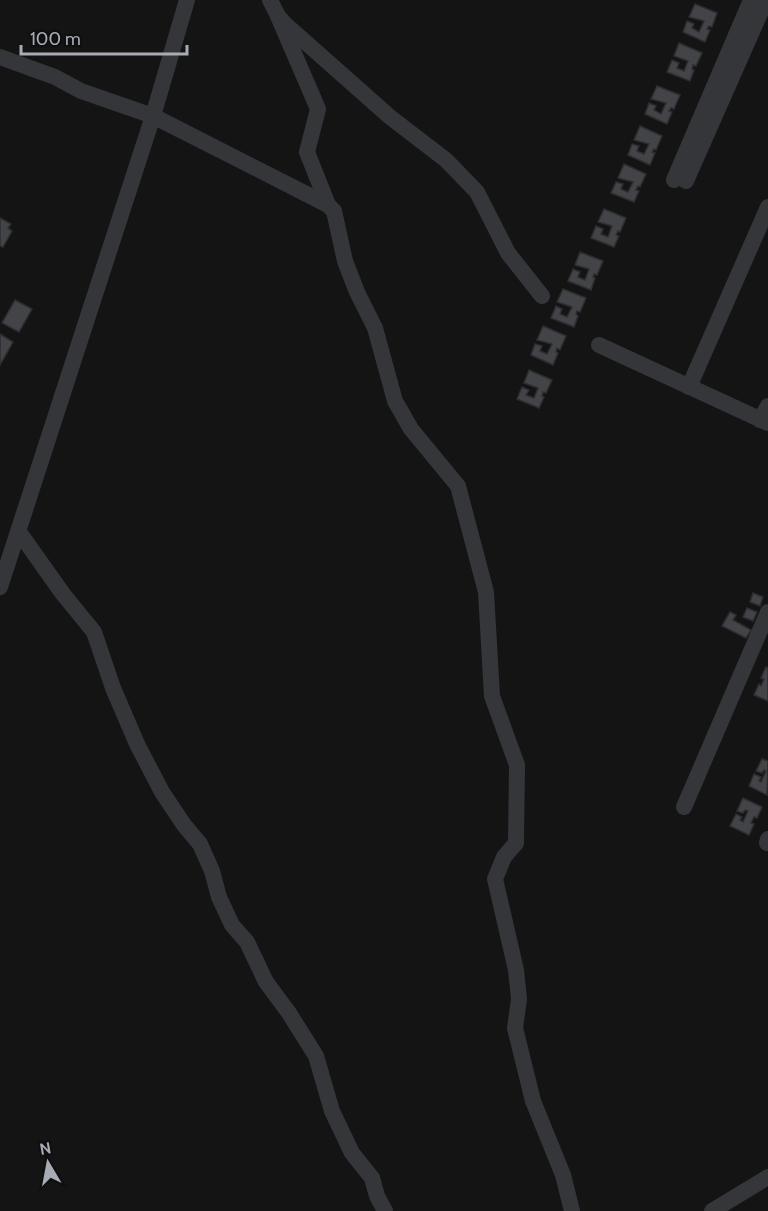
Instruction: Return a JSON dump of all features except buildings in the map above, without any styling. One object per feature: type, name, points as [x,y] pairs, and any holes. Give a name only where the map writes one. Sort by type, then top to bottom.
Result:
[{"type":"street","points":[[0,586],[153,116],[187,0]]},
{"type":"street","points":[[270,0],[318,110],[308,152],[328,205]]},
{"type":"street","points":[[751,0],[680,180],[766,0]]},
{"type":"street","points":[[278,16],[390,117],[446,160],[469,184],[481,200],[508,253],[542,296]]},
{"type":"street","points":[[0,57],[55,77],[81,91],[153,116],[328,205],[334,211],[349,272],[375,328],[395,401],[411,429],[458,486],[486,592],[492,696],[518,765],[516,843],[504,857],[495,879],[516,970],[519,999],[515,1028],[533,1101],[563,1175],[572,1211]]},
{"type":"street","points":[[688,387],[768,207]]},
{"type":"street","points":[[599,345],[688,387],[765,416]]},
{"type":"street","points":[[19,532],[63,594],[94,632],[113,688],[137,744],[162,792],[200,844],[212,871],[219,897],[232,925],[247,942],[266,982],[316,1056],[332,1111],[352,1153],[372,1178],[377,1196],[385,1211]]},
{"type":"street","points":[[684,807],[768,612]]},
{"type":"street","points":[[712,1211],[768,1177]]}]
